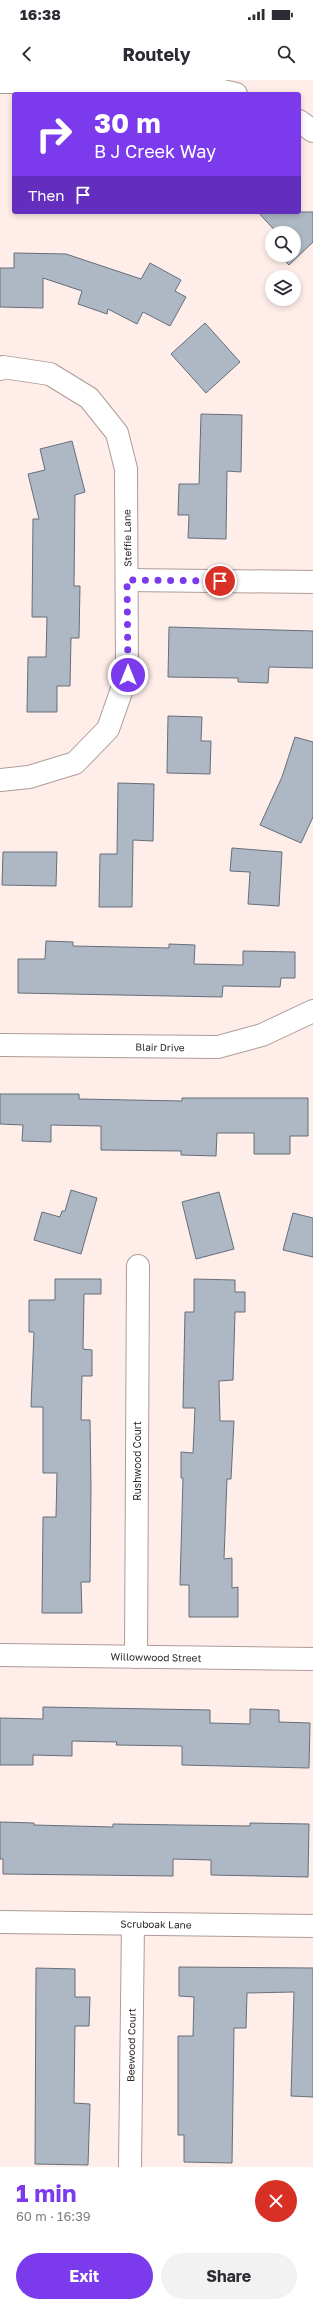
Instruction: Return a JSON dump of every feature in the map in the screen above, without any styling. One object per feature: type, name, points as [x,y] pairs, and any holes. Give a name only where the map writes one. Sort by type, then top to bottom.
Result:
[{"type":"street","points":[[0,82],[183,82],[227,92]]},
{"type":"street","points":[[301,122],[313,131]]},
{"type":"street","name":"Steffie Lane","points":[[0,369],[3,368],[50,374],[89,398],[118,433],[126,469],[128,675],[108,729],[75,763],[29,777],[0,780]]},
{"type":"street","points":[[127,580],[313,582]]},
{"type":"street","name":"Blair Drive","points":[[0,1045],[218,1047],[262,1035],[313,1012]]},
{"type":"street","name":"Rushwood Court","points":[[136,1657],[138,1266]]},
{"type":"street","name":"Willowwood Street","points":[[0,1655],[313,1658]]},
{"type":"street","name":"Scruboak Lane","points":[[0,1922],[313,1926]]},
{"type":"street","name":"Beewood Court","points":[[130,2167],[133,1924]]},
{"type":"building","points":[[301,212],[313,212],[313,242],[301,254],[301,226],[271,226],[260,214],[301,214]]},
{"type":"building","points":[[14,253],[66,254],[141,279],[150,263],[181,280],[175,291],[186,297],[170,326],[143,312],[137,324],[108,309],[107,314],[78,304],[82,291],[43,278],[43,308],[0,307],[0,268],[14,268]]},
{"type":"building","points":[[205,323],[240,362],[206,393],[171,354]]},
{"type":"building","points":[[201,414],[242,415],[241,472],[227,471],[226,539],[188,538],[189,515],[178,515],[179,484],[199,484]]},
{"type":"building","points":[[72,441],[85,492],[75,495],[74,586],[80,586],[79,638],[71,638],[70,686],[57,686],[57,712],[27,712],[28,657],[46,657],[47,617],[32,617],[33,519],[39,519],[28,474],[45,470],[40,449]]},
{"type":"building","points":[[169,627],[313,631],[313,668],[269,667],[268,683],[238,682],[238,678],[168,677]]},
{"type":"building","points":[[168,716],[202,717],[201,741],[211,741],[210,774],[167,773]]},
{"type":"building","points":[[295,737],[313,742],[313,817],[301,843],[260,825],[282,777]]},
{"type":"building","points":[[118,783],[154,784],[153,841],[133,840],[132,907],[99,907],[100,854],[117,854]]},
{"type":"building","points":[[232,848],[282,852],[279,906],[248,904],[250,872],[230,871]]},
{"type":"building","points":[[3,852],[57,852],[56,886],[2,885]]},
{"type":"building","points":[[46,941],[73,942],[73,946],[169,948],[169,944],[195,945],[194,964],[243,965],[243,951],[295,952],[295,978],[281,978],[280,987],[223,986],[222,997],[18,993],[18,959],[45,959]]},
{"type":"building","points":[[0,1094],[79,1094],[79,1099],[182,1101],[182,1098],[308,1098],[308,1136],[290,1136],[290,1154],[254,1154],[254,1133],[217,1133],[216,1156],[181,1155],[181,1151],[101,1150],[101,1126],[51,1125],[51,1142],[22,1141],[23,1125],[0,1124]]},
{"type":"building","points":[[71,1190],[97,1198],[81,1254],[34,1240],[42,1212],[60,1217],[62,1211],[65,1211]]},
{"type":"building","points":[[219,1192],[234,1249],[196,1259],[182,1202]]},
{"type":"building","points":[[293,1213],[313,1218],[313,1257],[283,1250]]},
{"type":"building","points":[[55,1279],[101,1279],[101,1294],[84,1294],[83,1349],[92,1350],[92,1376],[82,1376],[81,1420],[90,1420],[91,1488],[90,1582],[81,1582],[82,1613],[42,1613],[43,1517],[56,1517],[57,1473],[43,1473],[43,1407],[31,1407],[34,1332],[29,1332],[29,1300],[55,1300]]},
{"type":"building","points":[[194,1279],[235,1280],[235,1292],[245,1292],[245,1312],[235,1312],[233,1380],[219,1381],[220,1421],[234,1421],[231,1479],[227,1479],[224,1559],[232,1558],[232,1588],[238,1587],[238,1617],[189,1617],[189,1585],[180,1585],[183,1478],[181,1478],[181,1452],[193,1453],[195,1408],[183,1408],[185,1312],[194,1312]]},
{"type":"building","points":[[43,1707],[210,1710],[210,1723],[250,1724],[250,1709],[279,1710],[279,1722],[310,1723],[309,1768],[182,1765],[182,1746],[116,1745],[117,1742],[72,1741],[72,1756],[33,1755],[33,1765],[0,1765],[0,1718],[43,1719]]},
{"type":"building","points":[[0,1822],[34,1823],[34,1825],[113,1827],[113,1824],[250,1826],[250,1823],[309,1824],[308,1877],[211,1875],[211,1860],[173,1859],[173,1876],[3,1874],[3,1859],[0,1859]]},
{"type":"building","points":[[179,1967],[313,1968],[313,2097],[291,2096],[294,1992],[247,1993],[246,2028],[234,2028],[232,2163],[184,2162],[184,2135],[178,2135],[178,2036],[193,2036],[194,1997],[179,1996]]},
{"type":"building","points":[[36,1968],[75,1969],[75,1997],[90,1997],[89,2026],[75,2026],[74,2103],[90,2104],[88,2165],[35,2164]]},
{"type":"route","points":[[128,675],[127,580],[220,581]]}]
